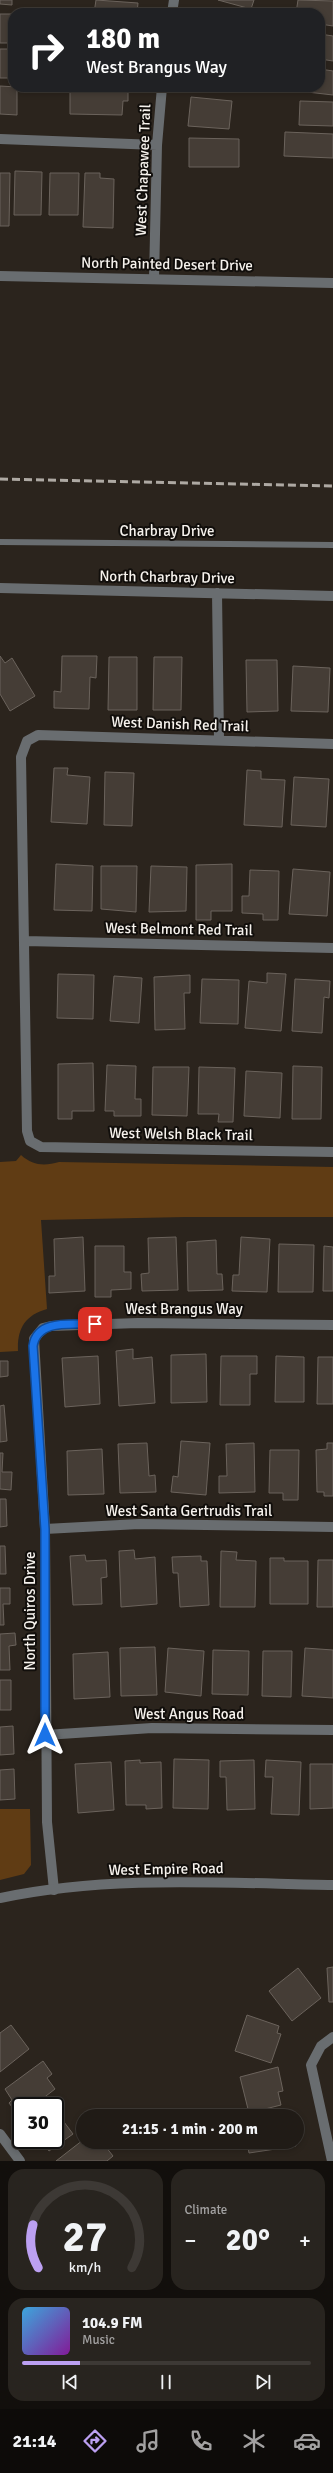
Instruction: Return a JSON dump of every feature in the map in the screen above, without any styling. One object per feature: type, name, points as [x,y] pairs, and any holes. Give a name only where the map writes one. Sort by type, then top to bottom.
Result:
[{"type":"street","name":"West Chapawee Trail","points":[[154,279],[157,144],[162,92]]},
{"type":"street","points":[[0,139],[157,144]]},
{"type":"street","name":"North Painted Desert Drive","points":[[0,276],[333,283]]},
{"type":"street","name":"North Charbray Drive","points":[[0,588],[333,596]]},
{"type":"street","points":[[217,593],[218,740]]},
{"type":"street","name":"West Danish Red Trail","points":[[25,941],[21,757],[27,741],[38,735],[333,744]]},
{"type":"street","name":"West Belmont Red Trail","points":[[25,941],[333,948]]},
{"type":"street","name":"West Welsh Black Trail","points":[[25,941],[27,1131],[30,1141],[41,1147],[333,1152]]},
{"type":"street","name":"West Brangus Way","points":[[37,1333],[51,1326],[138,1323],[333,1325]]},
{"type":"street","name":"North Quiros Drive","points":[[37,1333],[33,1346],[45,1529],[45,1735],[47,1822],[54,1890]]},
{"type":"street","name":"West Santa Gertrudis Trail","points":[[45,1529],[139,1524],[333,1526]]},
{"type":"street","name":"West Angus Road","points":[[45,1735],[152,1728],[333,1730]]},
{"type":"street","name":"West Empire Road","points":[[0,1898],[54,1890],[114,1884],[169,1882],[333,1885]]},
{"type":"street","points":[[332,2161],[311,2065],[321,2046],[333,2038]]},
{"type":"street","points":[[0,2134],[20,2161]]},
{"type":"lane","name":"Charbray Drive","points":[[0,542],[333,545]]},
{"type":"shaded area","points":[[21,1155],[30,1161],[39,1164],[59,1162],[333,1167],[333,1217],[185,1217],[41,1220],[47,1309],[33,1315],[24,1324],[19,1336],[18,1351],[0,1352],[0,1162],[16,1161]]},
{"type":"shaded area","points":[[0,1809],[30,1809],[31,1865],[24,1874],[0,1880]]},
{"type":"building","points":[[0,0],[12,0],[12,5],[0,4]]},
{"type":"building","points":[[96,0],[138,3],[138,8],[95,8]]},
{"type":"building","points":[[218,0],[254,0],[251,8]]},
{"type":"building","points":[[298,0],[333,1],[333,26],[325,25],[325,8],[297,8]]},
{"type":"building","points":[[0,14],[8,14],[8,43],[0,43]]},
{"type":"building","points":[[325,35],[333,36],[333,61],[325,60]]},
{"type":"building","points":[[0,49],[8,49],[8,78],[0,78]]},
{"type":"building","points":[[325,70],[333,71],[333,95],[307,92],[325,92]]},
{"type":"building","points":[[0,86],[8,86],[8,92],[17,92],[17,115],[0,114]]},
{"type":"building","points":[[70,92],[128,92],[128,101],[123,101],[122,115],[70,114]]},
{"type":"building","points":[[191,97],[232,101],[229,129],[188,126]]},
{"type":"building","points":[[300,101],[333,102],[333,126],[299,125]]},
{"type":"building","points":[[285,132],[333,134],[333,158],[284,156]]},
{"type":"building","points":[[189,138],[239,139],[239,167],[189,167]]},
{"type":"building","points":[[15,171],[42,172],[41,215],[14,215]]},
{"type":"building","points":[[0,173],[10,173],[9,226],[0,226]]},
{"type":"building","points":[[50,173],[79,173],[78,215],[49,215]]},
{"type":"building","points":[[85,173],[100,173],[100,178],[114,179],[113,228],[83,227]]},
{"type":"building","points":[[0,656],[5,663],[12,658],[35,696],[10,711],[0,694]]},
{"type":"building","points":[[62,656],[97,656],[96,678],[90,677],[89,709],[54,708],[54,691],[61,692]]},
{"type":"building","points":[[109,657],[137,657],[137,710],[108,710]]},
{"type":"building","points":[[154,657],[182,657],[181,710],[153,710]]},
{"type":"building","points":[[246,660],[277,660],[278,711],[247,712]]},
{"type":"building","points":[[293,666],[330,668],[328,712],[291,711]]},
{"type":"building","points":[[54,768],[68,768],[67,775],[90,777],[87,824],[51,822]]},
{"type":"building","points":[[247,770],[261,771],[261,779],[285,780],[282,827],[244,825]]},
{"type":"building","points":[[105,772],[134,773],[132,826],[104,825]]},
{"type":"building","points":[[294,777],[329,779],[326,827],[291,825]]},
{"type":"building","points":[[56,864],[93,866],[92,911],[54,910]]},
{"type":"building","points":[[232,864],[232,911],[211,911],[211,920],[196,920],[196,865]]},
{"type":"building","points":[[101,866],[137,866],[136,912],[101,909]]},
{"type":"building","points":[[151,866],[187,867],[186,911],[149,912]]},
{"type":"building","points":[[293,869],[330,872],[327,916],[289,914]]},
{"type":"building","points":[[250,870],[279,871],[278,920],[263,920],[263,914],[242,913],[242,896],[249,896]]},
{"type":"building","points":[[267,973],[286,974],[281,1031],[245,1028],[249,981],[267,983]]},
{"type":"building","points":[[58,974],[94,975],[93,1019],[57,1018]]},
{"type":"building","points":[[190,975],[190,993],[184,993],[185,1029],[155,1030],[154,977]]},
{"type":"building","points":[[114,976],[142,978],[139,1023],[110,1021]]},
{"type":"building","points":[[202,979],[239,980],[238,1024],[200,1023]]},
{"type":"building","points":[[295,979],[330,981],[329,998],[324,997],[322,1033],[292,1031]]},
{"type":"building","points":[[93,1063],[94,1111],[72,1111],[72,1119],[58,1119],[58,1064]]},
{"type":"building","points":[[107,1065],[136,1066],[135,1099],[141,1099],[141,1116],[114,1116],[114,1111],[105,1111]]},
{"type":"building","points":[[293,1066],[322,1067],[321,1119],[292,1119]]},
{"type":"building","points":[[153,1067],[189,1067],[187,1116],[152,1115]]},
{"type":"building","points":[[199,1067],[235,1068],[233,1122],[218,1122],[219,1114],[198,1114]]},
{"type":"building","points":[[246,1071],[282,1073],[280,1118],[244,1116]]},
{"type":"building","points":[[83,1237],[85,1291],[49,1293],[49,1276],[55,1276],[54,1239]]},
{"type":"building","points":[[176,1237],[178,1290],[142,1291],[141,1274],[149,1273],[148,1238]]},
{"type":"building","points":[[241,1237],[270,1239],[267,1292],[232,1291],[233,1275],[239,1275]]},
{"type":"building","points":[[216,1240],[217,1274],[222,1274],[223,1290],[188,1291],[187,1242]]},
{"type":"building","points":[[279,1244],[314,1245],[313,1292],[278,1292]]},
{"type":"building","points":[[95,1246],[124,1246],[124,1272],[131,1272],[131,1289],[111,1290],[111,1297],[95,1297]]},
{"type":"building","points":[[324,1246],[333,1247],[333,1291],[323,1291]]},
{"type":"building","points":[[133,1349],[133,1359],[152,1357],[155,1403],[119,1406],[116,1351]]},
{"type":"building","points":[[206,1354],[207,1402],[171,1403],[171,1355]]},
{"type":"building","points":[[98,1356],[100,1404],[65,1407],[62,1358]]},
{"type":"building","points":[[221,1356],[257,1356],[257,1374],[250,1374],[250,1405],[220,1405]]},
{"type":"building","points":[[276,1356],[304,1357],[304,1402],[275,1402]]},
{"type":"building","points":[[318,1357],[333,1357],[333,1404],[317,1404]]},
{"type":"building","points":[[0,1361],[8,1361],[8,1376],[0,1377]]},
{"type":"building","points":[[4,1405],[7,1441],[0,1442],[0,1406]]},
{"type":"building","points":[[181,1441],[210,1443],[206,1495],[171,1492],[173,1476],[178,1477]]},
{"type":"building","points":[[147,1443],[149,1476],[155,1475],[156,1492],[120,1493],[118,1444]]},
{"type":"building","points":[[254,1443],[255,1492],[219,1493],[219,1476],[227,1476],[226,1444]]},
{"type":"building","points":[[327,1443],[333,1443],[333,1496],[324,1496],[324,1492],[317,1492],[316,1450],[327,1449]]},
{"type":"building","points":[[102,1449],[104,1494],[68,1495],[67,1451]]},
{"type":"building","points":[[270,1450],[299,1450],[298,1500],[283,1500],[283,1493],[269,1493]]},
{"type":"building","points":[[0,1453],[3,1453],[2,1472],[12,1472],[11,1490],[0,1489]]},
{"type":"building","points":[[0,1499],[6,1499],[7,1526],[0,1527]]},
{"type":"building","points":[[0,1546],[5,1546],[6,1574],[0,1574]]},
{"type":"building","points":[[134,1550],[135,1559],[155,1557],[157,1604],[121,1607],[119,1551]]},
{"type":"building","points":[[221,1551],[237,1552],[236,1560],[256,1561],[255,1607],[220,1607]]},
{"type":"building","points":[[85,1555],[86,1561],[106,1560],[107,1577],[101,1578],[102,1604],[73,1605],[70,1556]]},
{"type":"building","points":[[201,1556],[201,1561],[207,1561],[209,1605],[180,1607],[178,1573],[173,1573],[172,1557]]},
{"type":"building","points":[[270,1558],[284,1558],[284,1561],[308,1561],[308,1604],[270,1604]]},
{"type":"building","points":[[318,1560],[333,1560],[333,1607],[317,1607]]},
{"type":"building","points":[[0,1588],[10,1588],[10,1604],[3,1604],[4,1625],[0,1625]]},
{"type":"building","points":[[15,1633],[16,1645],[9,1646],[10,1670],[0,1670],[0,1634]]},
{"type":"building","points":[[155,1647],[157,1695],[121,1696],[120,1648]]},
{"type":"building","points":[[168,1648],[204,1651],[201,1696],[165,1692]]},
{"type":"building","points":[[305,1648],[333,1650],[333,1698],[302,1696]]},
{"type":"building","points":[[213,1650],[249,1651],[248,1695],[212,1694]]},
{"type":"building","points":[[263,1651],[292,1651],[291,1697],[262,1696]]},
{"type":"building","points":[[108,1652],[110,1697],[74,1699],[73,1654]]},
{"type":"building","points":[[0,1680],[11,1680],[11,1710],[0,1710]]},
{"type":"building","points":[[13,1726],[14,1754],[0,1755],[0,1727]]},
{"type":"building","points":[[174,1759],[209,1760],[208,1809],[173,1808]]},
{"type":"building","points":[[140,1760],[140,1763],[161,1762],[162,1808],[146,1809],[146,1805],[126,1805],[125,1761]]},
{"type":"building","points":[[254,1760],[255,1809],[227,1810],[226,1777],[220,1777],[220,1761]]},
{"type":"building","points":[[266,1760],[301,1762],[299,1815],[271,1814],[273,1777],[265,1777]]},
{"type":"building","points":[[111,1762],[114,1810],[78,1813],[75,1764]]},
{"type":"building","points":[[310,1764],[333,1764],[333,1808],[310,1809]]},
{"type":"building","points":[[14,1769],[15,1799],[0,1800],[0,1770]]},
{"type":"building","points":[[333,1967],[333,2002],[329,2002],[327,1968]]},
{"type":"building","points":[[298,1968],[321,1998],[292,2021],[269,1991]]},
{"type":"building","points":[[247,2015],[279,2026],[277,2033],[281,2034],[271,2063],[235,2051]]},
{"type":"building","points":[[11,2025],[29,2049],[0,2072],[0,2033]]},
{"type":"building","points":[[43,2061],[52,2074],[47,2078],[55,2089],[45,2097],[12,2097],[12,2100],[5,2089]]},
{"type":"building","points":[[278,2067],[283,2091],[278,2092],[281,2105],[265,2109],[248,2109],[240,2077]]},
{"type":"building","points":[[12,2100],[12,2107],[9,2103]]},
{"type":"building","points":[[64,2122],[73,2134],[64,2140]]},
{"type":"building","points":[[76,2145],[76,2149],[108,2149],[113,2156],[107,2161],[56,2161]]},
{"type":"building","points":[[248,2149],[276,2149],[249,2153]]},
{"type":"railway","points":[[0,479],[333,486]]},
{"type":"route","points":[[45,1735],[45,1529],[33,1346],[37,1333],[43,1328],[51,1326],[95,1324]]}]
